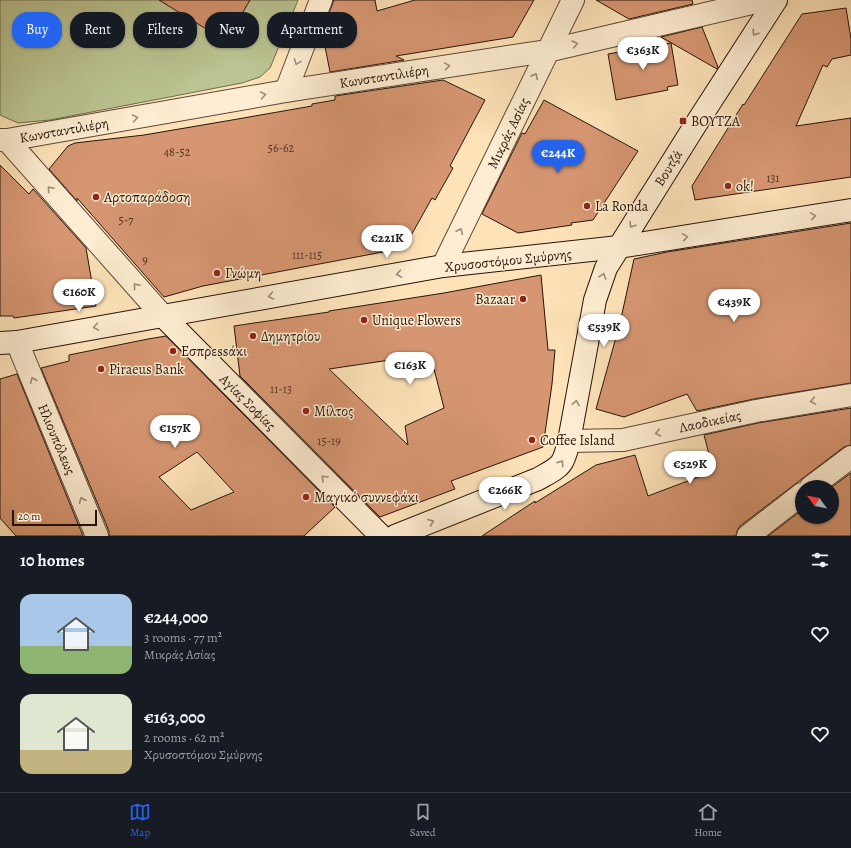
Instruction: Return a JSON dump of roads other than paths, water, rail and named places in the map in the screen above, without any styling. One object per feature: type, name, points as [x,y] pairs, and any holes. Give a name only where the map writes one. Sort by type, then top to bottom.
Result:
[{"type":"street","points":[[286,91],[322,0]]},
{"type":"street","name":"Μικράς Ασίας","points":[[444,266],[573,0]]},
{"type":"street","name":"Κωνσταντιλιέρη","points":[[4,140],[286,91],[547,51],[765,0]]},
{"type":"street","name":"Βουτζά","points":[[395,536],[538,479],[557,468],[565,459],[595,300],[606,268],[776,0]]},
{"type":"street","name":"Αγίας Σοφίας","points":[[4,140],[162,315],[381,536]]},
{"type":"street","name":"Χρυσοστόμου Σμύρνης","points":[[8,342],[444,266],[619,247],[851,210]]},
{"type":"street","name":"Ηλιουπόλεως","points":[[8,342],[97,536]]},
{"type":"street","name":"Λαοδικείας","points":[[569,441],[623,440],[756,411],[851,394]]},
{"type":"street","points":[[821,480],[851,457]]},
{"type":"street","points":[[748,536],[795,499]]},
{"type":"place","name":"ΒΟΥΤΖΑ","points":[[683,121]]},
{"type":"place","name":"ok!","points":[[728,186]]},
{"type":"place","name":"Αρτοπαράδοση","points":[[96,197]]},
{"type":"place","name":"La Ronda","points":[[587,206]]},
{"type":"place","name":"Γνώμη","points":[[217,273]]},
{"type":"place","name":"Bazaar","points":[[523,299]]},
{"type":"place","name":"Unique Flowers","points":[[364,320]]},
{"type":"place","name":"Δημητρίου","points":[[253,336]]},
{"type":"place","name":"Εσπρεssάκι","points":[[173,351]]},
{"type":"place","name":"Piraeus Bank","points":[[101,369]]},
{"type":"place","name":"Μίλτος","points":[[306,411]]},
{"type":"place","name":"Coffee Island","points":[[532,440]]},
{"type":"place","name":"Μαγικό συννεφάκι","points":[[306,497]]}]
